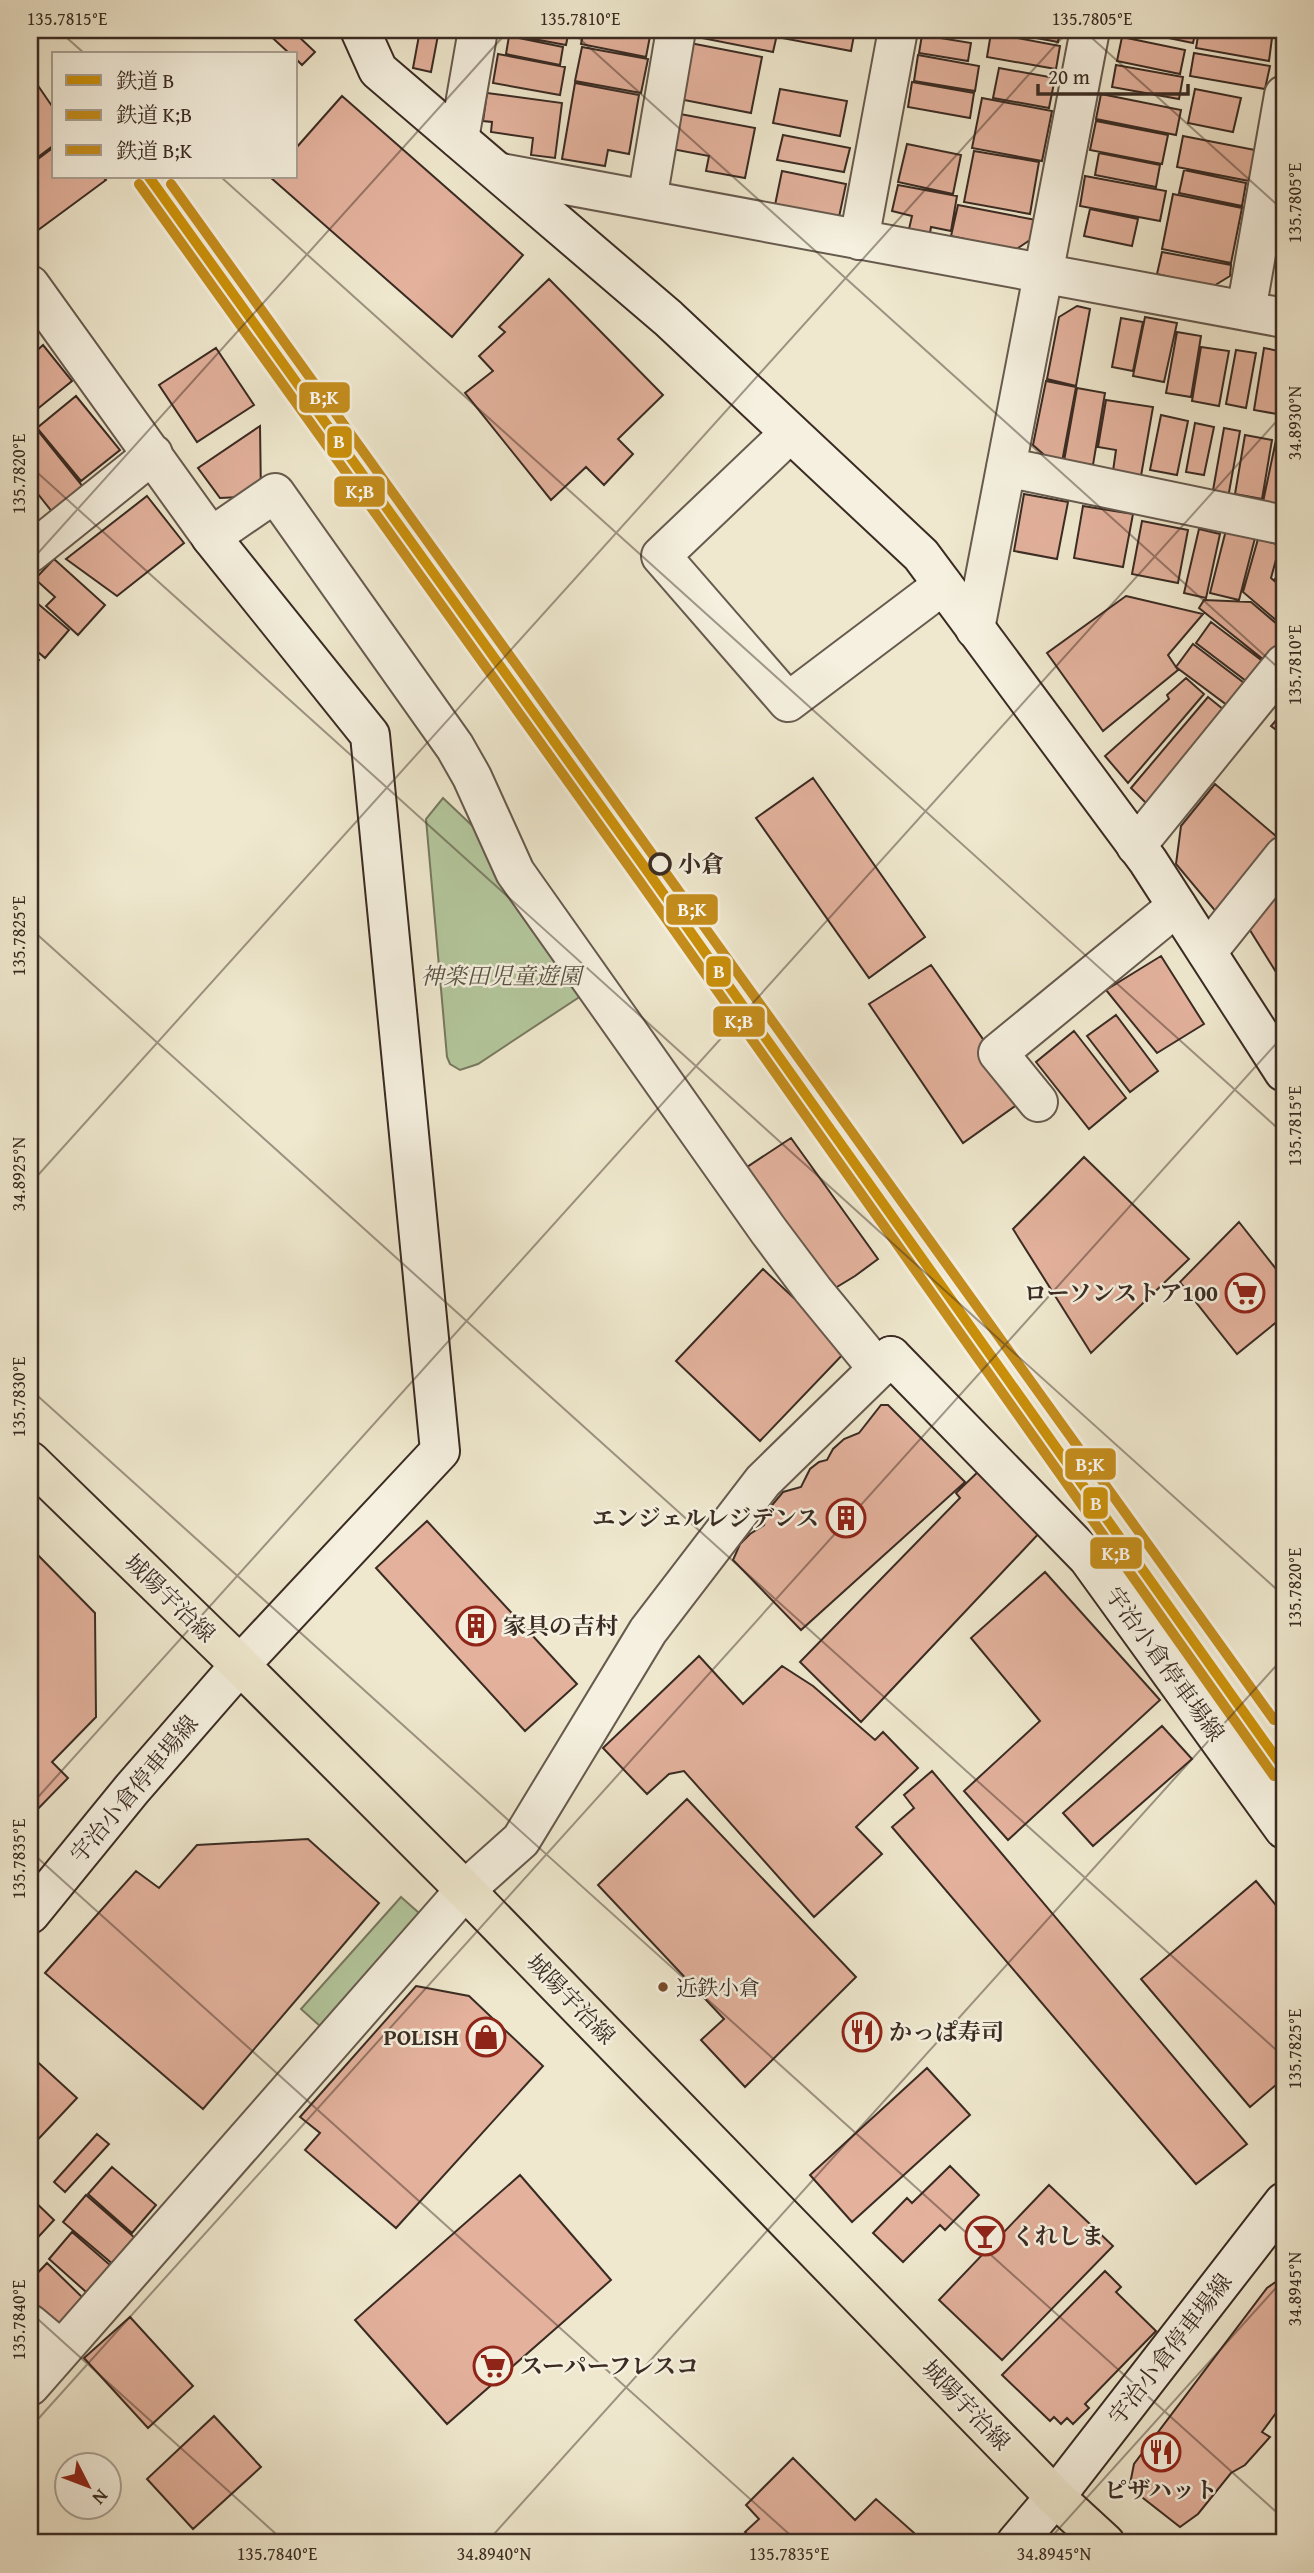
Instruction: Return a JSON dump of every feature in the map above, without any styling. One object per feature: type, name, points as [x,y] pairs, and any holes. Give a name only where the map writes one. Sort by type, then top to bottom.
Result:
[{"type":"main road","name":"城陽宇治線","points":[[30,1461],[240,1665],[465,1890],[1055,2497],[1105,2543]]},
{"type":"street","points":[[360,30],[378,70],[668,318],[921,555],[1136,846],[1284,1072]]},
{"type":"street","points":[[459,139],[478,30]]},
{"type":"street","points":[[647,200],[676,30]]},
{"type":"street","points":[[859,240],[898,30]]},
{"type":"street","points":[[975,629],[1090,30]]},
{"type":"street","points":[[1246,311],[1284,95]]},
{"type":"street","points":[[501,173],[1284,318]]},
{"type":"street","name":"宇治小倉停車場線","points":[[30,1914],[132,1788],[240,1665],[440,1451],[370,735],[211,537],[153,454],[31,291]]},
{"type":"street","points":[[790,433],[662,556],[788,702],[943,585]]},
{"type":"street","points":[[30,553],[153,454]]},
{"type":"street","points":[[1006,467],[1284,524]]},
{"type":"street","name":"宇治小倉停車場線","points":[[211,537],[275,493],[455,747],[472,776],[514,872],[813,1290],[1088,1558],[1284,1829]]},
{"type":"street","points":[[1136,846],[1284,664]]},
{"type":"street","points":[[1207,952],[1284,856]]},
{"type":"street","points":[[1038,1102],[998,1054],[1177,906]]},
{"type":"street","points":[[30,2386],[465,1890],[521,1840],[648,1631],[763,1481],[885,1362]]},
{"type":"street","name":"宇治小倉停車場線","points":[[1016,2543],[1055,2497],[1284,2202]]},
{"type":"street","points":[[30,2324],[61,2350]]},
{"type":"green space","name":"神楽田児童遊園","points":[[443,798],[501,853],[593,988],[478,1064],[460,1070],[450,1064],[447,1057],[426,819]]},
{"type":"green space","points":[[401,1897],[419,1913],[417,1939],[331,2036],[301,2009]]},
{"type":"building","points":[[264,30],[301,30],[296,34],[315,52],[302,65],[298,61],[298,52],[288,52]]},
{"type":"building","points":[[400,30],[399,37],[375,32]]},
{"type":"building","points":[[420,30],[439,30],[431,72],[413,68]]},
{"type":"building","points":[[508,30],[569,30],[566,45],[507,34]]},
{"type":"building","points":[[584,30],[651,31],[646,57],[581,44]]},
{"type":"building","points":[[694,30],[778,30],[773,52],[692,36]]},
{"type":"building","points":[[783,30],[855,30],[851,51],[782,38]]},
{"type":"building","points":[[956,30],[980,30],[979,34]]},
{"type":"building","points":[[994,30],[1060,30],[1058,42]]},
{"type":"building","points":[[1130,30],[1196,30],[1193,43]]},
{"type":"building","points":[[1199,30],[1223,30],[1272,38],[1269,61],[1196,48]]},
{"type":"building","points":[[1238,30],[1268,30],[1267,35]]},
{"type":"building","points":[[991,33],[1060,46],[1056,69],[987,57]]},
{"type":"building","points":[[922,35],[971,43],[968,61],[919,53]]},
{"type":"building","points":[[509,36],[563,47],[560,65],[506,54]]},
{"type":"building","points":[[1122,37],[1185,50],[1180,74],[1117,61]]},
{"type":"building","points":[[690,43],[762,57],[751,113],[679,99]]},
{"type":"building","points":[[582,47],[648,59],[641,93],[575,81]]},
{"type":"building","points":[[1194,53],[1270,66],[1265,89],[1190,76]]},
{"type":"building","points":[[498,54],[565,67],[560,95],[493,83]]},
{"type":"building","points":[[918,55],[979,66],[975,91],[914,81]]},
{"type":"building","points":[[1116,65],[1183,77],[1179,99],[1112,87]]},
{"type":"building","points":[[999,68],[1055,78],[1049,108],[993,98]]},
{"type":"building","points":[[30,74],[52,106],[52,146],[30,163]]},
{"type":"building","points":[[912,82],[974,93],[970,118],[908,107]]},
{"type":"building","points":[[575,83],[639,95],[629,154],[608,150],[605,166],[562,159]]},
{"type":"building","points":[[780,89],[847,101],[840,136],[773,123]]},
{"type":"building","points":[[1195,89],[1241,98],[1233,132],[1188,123]]},
{"type":"building","points":[[487,93],[562,103],[555,158],[531,155],[533,138],[491,132],[492,122],[483,121]]},
{"type":"building","points":[[1101,94],[1181,110],[1176,135],[1096,119]]},
{"type":"building","points":[[342,96],[523,255],[452,337],[271,178],[298,178],[298,146]]},
{"type":"building","points":[[982,98],[1052,111],[1042,161],[972,148]]},
{"type":"building","points":[[680,114],[755,128],[745,178],[706,171],[709,156],[672,149]]},
{"type":"building","points":[[1096,121],[1168,135],[1162,164],[1090,150]]},
{"type":"building","points":[[783,135],[850,148],[844,172],[777,160]]},
{"type":"building","points":[[1183,136],[1255,150],[1249,181],[1177,167]]},
{"type":"building","points":[[907,144],[961,155],[953,194],[898,182]]},
{"type":"building","points":[[52,148],[52,178],[106,180],[30,236],[30,165]]},
{"type":"building","points":[[974,151],[1039,162],[1030,214],[964,202]]},
{"type":"building","points":[[1099,153],[1160,165],[1156,187],[1095,175]]},
{"type":"building","points":[[1184,170],[1246,183],[1242,206],[1179,193]]},
{"type":"building","points":[[782,171],[846,184],[839,217],[775,205]]},
{"type":"building","points":[[1085,176],[1166,191],[1160,221],[1080,206]]},
{"type":"building","points":[[898,185],[957,196],[951,231],[931,227],[930,233],[909,229],[912,216],[892,211]]},
{"type":"building","points":[[1173,194],[1242,208],[1231,263],[1162,249]]},
{"type":"building","points":[[958,205],[1036,220],[1033,238],[1015,250],[951,236]]},
{"type":"building","points":[[1090,209],[1138,219],[1132,246],[1084,236]]},
{"type":"building","points":[[1284,213],[1284,239],[1279,238]]},
{"type":"building","points":[[1162,252],[1231,265],[1230,276],[1212,287],[1157,274]]},
{"type":"building","points":[[549,279],[663,395],[618,439],[633,454],[604,485],[586,467],[551,500],[465,393],[493,371],[479,356],[505,332],[499,327]]},
{"type":"building","points":[[1077,306],[1090,309],[1076,386],[1047,379],[1059,317]]},
{"type":"building","points":[[1145,317],[1177,323],[1164,382],[1133,376]]},
{"type":"building","points":[[1121,318],[1143,322],[1133,371],[1112,367]]},
{"type":"building","points":[[1177,332],[1201,336],[1191,397],[1166,393]]},
{"type":"building","points":[[43,345],[72,381],[30,415],[30,357]]},
{"type":"building","points":[[1201,347],[1229,351],[1219,406],[1192,401]]},
{"type":"building","points":[[216,348],[254,405],[197,442],[159,385]]},
{"type":"building","points":[[1264,348],[1284,352],[1277,414],[1254,410]]},
{"type":"building","points":[[1236,350],[1256,353],[1246,408],[1226,404]]},
{"type":"building","points":[[1046,381],[1076,387],[1062,462],[1050,460],[1033,445]]},
{"type":"building","points":[[1077,388],[1105,393],[1093,465],[1064,461]]},
{"type":"building","points":[[76,396],[120,450],[81,481],[37,428]]},
{"type":"building","points":[[1106,400],[1153,407],[1141,476],[1113,471],[1116,450],[1098,447]]},
{"type":"building","points":[[1161,415],[1188,421],[1177,475],[1150,470]]},
{"type":"building","points":[[1195,423],[1214,427],[1204,475],[1186,472]]},
{"type":"building","points":[[260,426],[261,496],[220,498],[198,468]]},
{"type":"building","points":[[35,427],[84,488],[53,513],[30,484],[30,431]]},
{"type":"building","points":[[1224,428],[1240,431],[1228,498],[1212,496]]},
{"type":"building","points":[[1245,435],[1272,440],[1262,499],[1235,494]]},
{"type":"building","points":[[1276,440],[1284,442],[1284,506],[1263,502]]},
{"type":"building","points":[[1024,494],[1068,502],[1057,559],[1014,551]]},
{"type":"building","points":[[147,496],[184,543],[117,596],[66,559]]},
{"type":"building","points":[[1083,506],[1133,514],[1123,567],[1074,558]]},
{"type":"building","points":[[1142,521],[1188,530],[1178,583],[1132,574]]},
{"type":"building","points":[[1199,529],[1220,534],[1206,598],[1184,593]]},
{"type":"building","points":[[1226,530],[1255,538],[1239,600],[1210,593]]},
{"type":"building","points":[[1258,539],[1280,545],[1271,578],[1284,589],[1284,627],[1243,592]]},
{"type":"building","points":[[54,559],[105,605],[78,635],[46,606],[55,597],[35,579]]},
{"type":"building","points":[[1284,566],[1284,587],[1275,579]]},
{"type":"building","points":[[1126,596],[1203,614],[1168,655],[1178,670],[1103,731],[1047,653]]},
{"type":"building","points":[[30,597],[69,630],[45,658],[30,645]]},
{"type":"building","points":[[1204,600],[1251,602],[1284,630],[1284,646],[1269,664],[1199,608]]},
{"type":"building","points":[[1211,622],[1269,666],[1254,687],[1196,643]]},
{"type":"building","points":[[1193,644],[1252,689],[1235,711],[1176,667]]},
{"type":"building","points":[[30,651],[39,660],[30,670]]},
{"type":"building","points":[[1186,678],[1204,694],[1128,783],[1105,756],[1169,699],[1167,695]]},
{"type":"building","points":[[1208,697],[1234,718],[1164,803],[1145,802],[1131,788]]},
{"type":"building","points":[[1284,711],[1284,736],[1271,726]]},
{"type":"building","points":[[813,778],[925,937],[869,978],[756,818]]},
{"type":"building","points":[[1215,784],[1277,837],[1217,913],[1176,864],[1181,826]]},
{"type":"building","points":[[1284,884],[1284,985],[1248,927]]},
{"type":"building","points":[[1161,956],[1204,1024],[1157,1053],[1106,990]]},
{"type":"building","points":[[931,965],[1025,1099],[963,1143],[869,1004]]},
{"type":"building","points":[[1116,1015],[1158,1071],[1130,1092],[1087,1036]]},
{"type":"building","points":[[1074,1031],[1126,1098],[1089,1129],[1036,1062]]},
{"type":"building","points":[[791,1138],[878,1259],[827,1293],[741,1171]]},
{"type":"building","points":[[1084,1157],[1189,1259],[1091,1353],[1013,1229]]},
{"type":"building","points":[[1239,1222],[1284,1279],[1284,1316],[1237,1354],[1180,1282]]},
{"type":"building","points":[[763,1269],[848,1349],[760,1441],[676,1361]]},
{"type":"building","name":"エンジェルレジデンス","points":[[881,1405],[888,1405],[965,1482],[801,1630],[733,1560],[740,1544],[764,1525],[768,1510],[783,1492],[801,1487],[810,1469],[827,1460],[833,1449],[844,1439],[859,1433]]},
{"type":"building","points":[[983,1467],[1044,1528],[861,1722],[800,1662],[960,1498],[956,1493]]},
{"type":"building","name":"家具の吉村","points":[[427,1521],[577,1684],[525,1731],[376,1568]]},
{"type":"building","points":[[30,1547],[95,1613],[96,1717],[52,1762],[68,1778],[30,1817]]},
{"type":"building","points":[[1045,1572],[1160,1700],[1008,1840],[964,1791],[1040,1721],[971,1638]]},
{"type":"building","points":[[699,1656],[743,1704],[782,1666],[813,1686],[875,1740],[883,1732],[918,1768],[856,1827],[882,1854],[814,1917],[684,1771],[669,1774],[647,1794],[603,1748]]},
{"type":"building","points":[[1162,1726],[1192,1759],[1093,1846],[1063,1813]]},
{"type":"building","points":[[932,1771],[1247,2144],[1196,2184],[892,1827],[914,1808],[904,1795]]},
{"type":"building","points":[[687,1799],[856,1977],[745,2087],[701,2040],[724,2019],[598,1885]]},
{"type":"building","points":[[308,1839],[379,1903],[203,2109],[45,1973],[136,1871],[159,1888],[197,1845]]},
{"type":"building","points":[[1256,1881],[1284,1915],[1284,2078],[1250,2107],[1141,1979]]},
{"type":"building","points":[[416,1986],[469,1996],[543,2066],[396,2228],[305,2150],[320,2133],[300,2117]]},
{"type":"building","points":[[30,2055],[77,2098],[30,2148]]},
{"type":"building","points":[[927,2068],[970,2115],[852,2222],[810,2175]]},
{"type":"building","points":[[97,2134],[109,2144],[65,2192],[54,2182]]},
{"type":"building","points":[[950,2166],[979,2195],[945,2230],[940,2225],[903,2262],[873,2233],[907,2198],[912,2203]]},
{"type":"building","points":[[112,2167],[156,2205],[132,2233],[88,2194]]},
{"type":"building","points":[[520,2175],[611,2280],[447,2424],[355,2320]]},
{"type":"building","points":[[1049,2185],[1113,2246],[1002,2360],[939,2300]]},
{"type":"building","points":[[86,2195],[143,2245],[121,2271],[63,2222]]},
{"type":"building","points":[[30,2197],[54,2220],[30,2246]]},
{"type":"building","points":[[72,2232],[118,2272],[94,2299],[49,2259]]},
{"type":"building","points":[[47,2263],[84,2299],[58,2326],[30,2298],[30,2281]]},
{"type":"building","points":[[1105,2271],[1121,2287],[1116,2292],[1156,2331],[1085,2404],[1089,2408],[1073,2424],[1067,2418],[1061,2424],[1054,2417],[1050,2421],[1002,2375]]},
{"type":"building","points":[[1284,2276],[1284,2413],[1279,2409],[1262,2432],[1270,2437],[1245,2465],[1231,2473],[1198,2514],[1180,2527],[1143,2498],[1130,2484],[1134,2464],[1267,2288]]},
{"type":"building","points":[[130,2317],[193,2386],[148,2428],[84,2358]]},
{"type":"building","points":[[214,2416],[261,2467],[193,2529],[147,2479]]},
{"type":"building","points":[[793,2458],[855,2520],[876,2499],[922,2540],[919,2543],[757,2543],[745,2532],[759,2519],[746,2505]]},
{"type":"rail line","name":"B","points":[[150,178],[648,872],[1284,1769]]},
{"type":"rail line","name":"K;B","points":[[139,184],[638,879],[1274,1776]]},
{"type":"rail line","name":"B;K","points":[[171,184],[1274,1720]]},
{"type":"place","name":"小倉","points":[[660,864]]},
{"type":"place","name":"ローソンストア100","points":[[1245,1293]]},
{"type":"place","name":"エンジェルレジデンス","points":[[846,1518]]},
{"type":"place","name":"家具の吉村","points":[[476,1626]]},
{"type":"place","name":"近鉄小倉","points":[[663,1987]]},
{"type":"place","name":"かっぱ寿司","points":[[862,2032]]},
{"type":"place","name":"POLISH","points":[[486,2037]]},
{"type":"place","name":"くれしま","points":[[985,2236]]},
{"type":"place","name":"スーパーフレスコ","points":[[493,2366]]},
{"type":"place","name":"ピザハット","points":[[1161,2452]]}]
